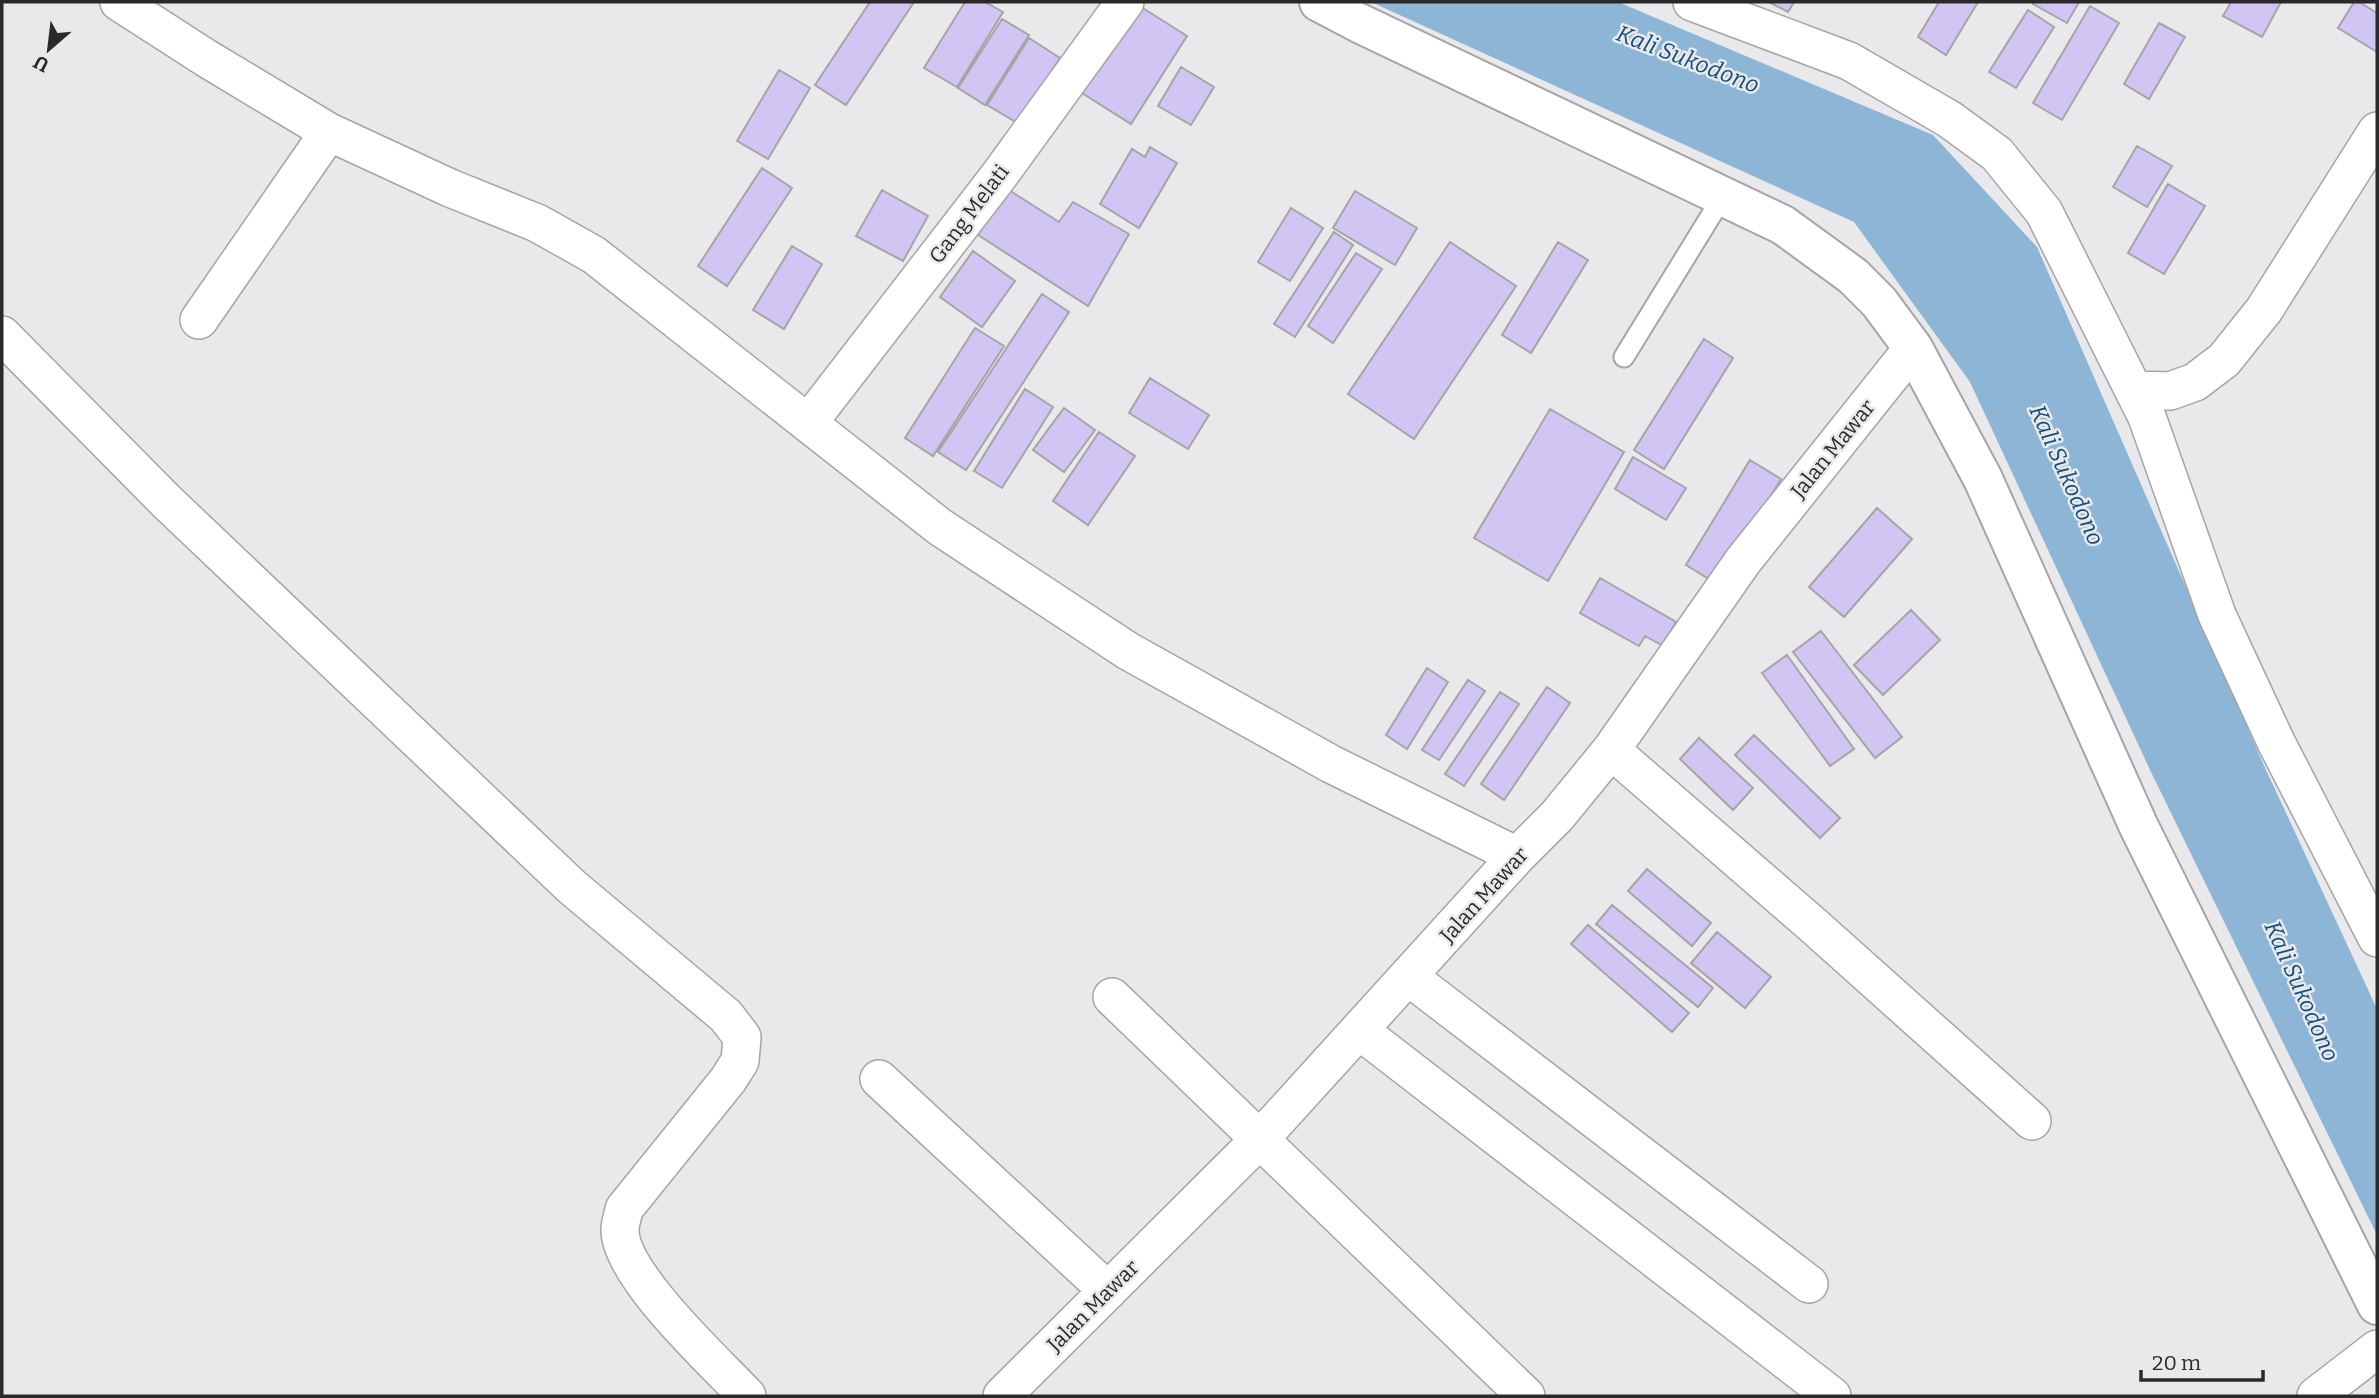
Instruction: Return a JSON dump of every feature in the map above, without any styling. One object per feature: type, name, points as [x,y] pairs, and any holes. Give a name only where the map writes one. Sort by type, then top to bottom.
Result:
[{"type":"main road","points":[[1319,2],[1783,225],[1853,276],[1879,302],[1913,348],[1983,479],[2139,827],[2377,1305]]},
{"type":"street","points":[[119,2],[329,132],[450,188],[537,223],[594,255],[940,527],[1128,651],[1331,764],[1517,856]]},
{"type":"street","name":"Gang Melati","points":[[808,422],[998,177],[1125,2]]},
{"type":"street","points":[[1692,2],[1849,61],[1949,119],[1997,154],[2044,212],[2147,418],[2217,615],[2276,742],[2377,938]]},
{"type":"street","points":[[2134,390],[2170,391],[2195,382],[2224,360],[2264,310],[2377,131]]},
{"type":"street","points":[[199,320],[329,132]]},
{"type":"street","points":[[2,335],[166,501],[394,719],[572,887],[726,1016],[742,1037],[740,1061],[728,1080],[624,1209],[620,1232],[632,1268],[651,1294],[747,1396]]},
{"type":"street","name":"Jalan Mawar","points":[[1002,1396],[1259,1140],[1517,856],[1557,816],[1611,750],[1743,561],[1913,348]]},
{"type":"street","points":[[1611,750],[1815,926],[2032,1121]]},
{"type":"street","points":[[1409,977],[1809,1284]]},
{"type":"street","points":[[1112,997],[1526,1396]]},
{"type":"street","points":[[1360,1031],[1832,1396]]},
{"type":"street","points":[[878,1079],[1108,1291]]},
{"type":"street","points":[[2316,1396],[2377,1349]]},
{"type":"lane","points":[[1624,357],[1723,197]]},
{"type":"water","name":"Kali Sukodono","points":[[1371,2],[1618,2],[1933,135],[2037,247],[2266,770],[2377,1009],[2377,1235],[2151,772],[1970,382],[1854,222]]},
{"type":"building","points":[[870,2],[914,2],[846,105],[815,85]]},
{"type":"building","points":[[965,2],[985,2],[1003,12],[957,87],[924,68]]},
{"type":"building","points":[[1769,2],[1794,2],[1788,12]]},
{"type":"building","points":[[1939,2],[1978,2],[1946,55],[1918,37]]},
{"type":"building","points":[[2079,2],[2067,23],[2033,4]]},
{"type":"building","points":[[2231,2],[2281,2],[2262,37],[2223,16]]},
{"type":"building","points":[[2354,2],[2359,2],[2377,13],[2377,52],[2338,28]]},
{"type":"building","points":[[1138,5],[1187,36],[1131,124],[1082,93]]},
{"type":"building","points":[[2090,6],[2119,23],[2062,120],[2033,103]]},
{"type":"building","points":[[2028,10],[2054,27],[2016,88],[1989,72]]},
{"type":"building","points":[[1002,19],[1029,35],[985,105],[958,88]]},
{"type":"building","points":[[2159,23],[2185,37],[2149,99],[2124,84]]},
{"type":"building","points":[[1029,38],[1060,58],[1019,124],[987,105]]},
{"type":"building","points":[[1181,67],[1214,87],[1191,125],[1158,106]]},
{"type":"building","points":[[779,70],[810,88],[768,159],[737,141]]},
{"type":"building","points":[[2137,146],[2172,166],[2147,207],[2113,187]]},
{"type":"building","points":[[1150,147],[1177,163],[1139,228],[1100,204],[1132,149],[1145,157]]},
{"type":"building","points":[[762,168],[792,188],[727,286],[698,266]]},
{"type":"building","points":[[2168,184],[2205,206],[2164,274],[2128,253]]},
{"type":"building","points":[[1001,185],[1059,222],[1073,202],[1129,234],[1088,306],[972,231]]},
{"type":"building","points":[[882,190],[928,216],[903,261],[856,236]]},
{"type":"building","points":[[1355,191],[1417,228],[1395,265],[1333,228]]},
{"type":"building","points":[[1291,208],[1323,228],[1290,281],[1258,262]]},
{"type":"building","points":[[1334,232],[1353,245],[1295,337],[1274,324]]},
{"type":"building","points":[[1450,242],[1516,286],[1414,439],[1348,394]]},
{"type":"building","points":[[1558,242],[1588,260],[1531,353],[1502,335]]},
{"type":"building","points":[[792,246],[822,264],[784,329],[753,310]]},
{"type":"building","points":[[973,251],[1015,281],[982,327],[940,297]]},
{"type":"building","points":[[1356,253],[1382,269],[1333,343],[1308,326]]},
{"type":"building","points":[[1042,294],[1069,312],[966,470],[938,452]]},
{"type":"building","points":[[975,328],[1004,346],[933,456],[905,438]]},
{"type":"building","points":[[1704,339],[1733,358],[1664,469],[1634,450]]},
{"type":"building","points":[[1150,378],[1209,415],[1188,449],[1129,413]]},
{"type":"building","points":[[1025,389],[1053,407],[1002,488],[974,471]]},
{"type":"building","points":[[1064,408],[1095,430],[1064,472],[1033,450]]},
{"type":"building","points":[[1550,409],[1624,452],[1548,581],[1474,538]]},
{"type":"building","points":[[1099,432],[1135,456],[1088,525],[1053,501]]},
{"type":"building","points":[[1633,457],[1686,488],[1666,520],[1615,489]]},
{"type":"building","points":[[1750,460],[1781,479],[1717,584],[1686,565]]},
{"type":"building","points":[[1877,508],[1912,539],[1844,617],[1809,587]]},
{"type":"building","points":[[1600,578],[1676,622],[1663,646],[1645,636],[1639,646],[1580,613]]},
{"type":"building","points":[[1911,610],[1940,640],[1883,695],[1854,665]]},
{"type":"building","points":[[1821,631],[1902,737],[1875,758],[1793,652]]},
{"type":"building","points":[[1787,655],[1854,749],[1830,766],[1762,673]]},
{"type":"building","points":[[1427,668],[1448,682],[1407,749],[1386,735]]},
{"type":"building","points":[[1468,680],[1485,691],[1439,760],[1422,750]]},
{"type":"building","points":[[1547,687],[1570,703],[1504,800],[1481,784]]},
{"type":"building","points":[[1500,692],[1519,704],[1464,786],[1445,774]]},
{"type":"building","points":[[1754,735],[1840,818],[1820,838],[1735,755]]},
{"type":"building","points":[[1699,738],[1753,788],[1733,810],[1680,759]]},
{"type":"building","points":[[1647,869],[1711,923],[1692,946],[1628,891]]},
{"type":"building","points":[[1612,905],[1713,988],[1698,1007],[1596,924]]},
{"type":"building","points":[[1588,925],[1689,1013],[1672,1032],[1571,944]]},
{"type":"building","points":[[1717,932],[1771,977],[1745,1008],[1691,963]]}]
